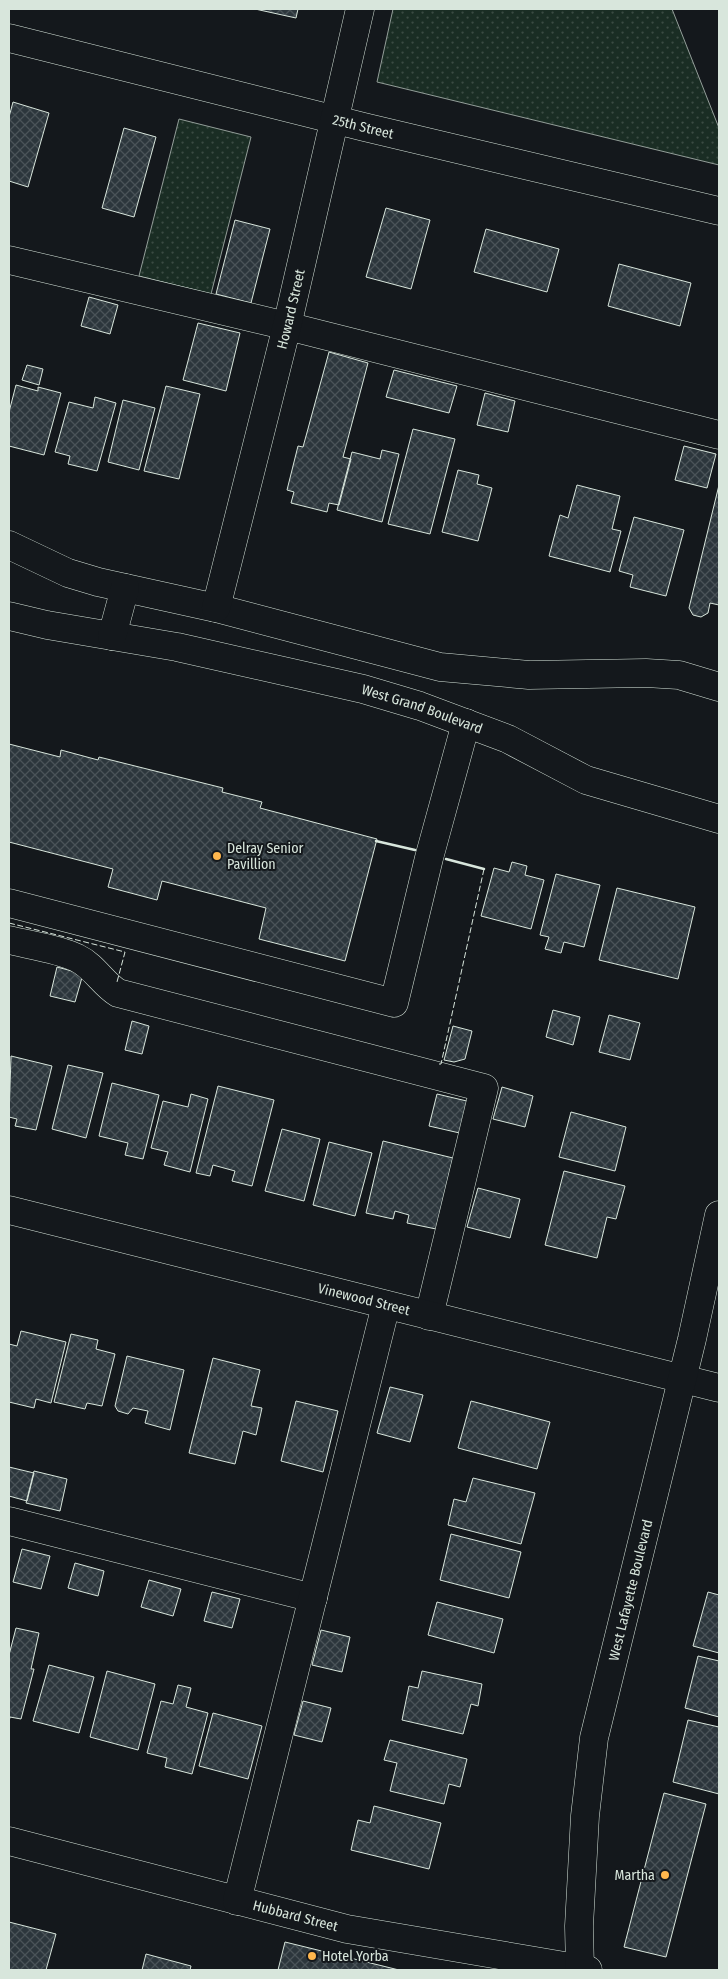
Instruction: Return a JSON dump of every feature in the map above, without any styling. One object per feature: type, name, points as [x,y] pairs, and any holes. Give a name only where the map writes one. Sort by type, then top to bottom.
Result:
[{"type":"street","name":"Howard Street","points":[[216,608],[287,326],[360,9]]},
{"type":"street","name":"25th Street","points":[[9,38],[334,119],[719,211]]},
{"type":"street","points":[[9,260],[287,326],[719,435]]},
{"type":"street","points":[[9,545],[68,573],[216,608],[440,667],[529,675],[646,673],[679,675],[719,687]]},
{"type":"street","points":[[112,636],[125,588]]},
{"type":"street","name":"West Grand Boulevard","points":[[9,616],[177,647],[363,689],[420,706],[508,739],[586,780],[719,819]]},
{"type":"street","points":[[9,903],[394,1003],[429,858],[466,723]]},
{"type":"street","points":[[9,940],[76,957],[96,972],[108,987],[118,993],[484,1088],[429,1316]]},
{"type":"street","name":"Vinewood Street","points":[[9,1210],[719,1388]]},
{"type":"street","name":"West Lafayette Boulevard","points":[[583,1969],[579,1926],[585,1816],[594,1738],[682,1378],[719,1215]]},
{"type":"street","points":[[237,1900],[386,1305]]},
{"type":"street","points":[[9,1520],[313,1598]]},
{"type":"street","name":"Hubbard Street","points":[[9,1841],[471,1961],[583,1969]]},
{"type":"green space","points":[[393,9],[672,9],[719,128],[719,165],[377,82]]},
{"type":"green space","points":[[179,119],[251,137],[211,294],[139,276]]},
{"type":"building","points":[[255,9],[298,9],[296,18]]},
{"type":"building","points":[[13,102],[49,113],[28,187],[9,181],[9,117]]},
{"type":"building","points":[[124,128],[156,137],[134,217],[102,208]]},
{"type":"building","points":[[386,208],[430,220],[411,289],[366,277]]},
{"type":"building","points":[[235,220],[270,229],[251,303],[216,294]]},
{"type":"building","points":[[486,229],[559,249],[547,292],[474,272]]},
{"type":"building","points":[[619,264],[691,283],[680,326],[608,306]]},
{"type":"building","points":[[89,297],[118,305],[110,334],[81,326]]},
{"type":"building","points":[[198,323],[240,333],[226,391],[183,380]]},
{"type":"building","points":[[329,352],[368,363],[343,457],[351,459],[339,505],[329,503],[327,512],[291,503],[294,492],[287,490],[298,446],[303,447]]},
{"type":"building","points":[[27,365],[43,369],[39,385],[22,380]]},
{"type":"building","points":[[394,370],[457,386],[449,413],[386,397]]},
{"type":"building","points":[[16,385],[38,391],[38,387],[61,393],[44,455],[9,446],[9,412]]},
{"type":"building","points":[[166,386],[200,394],[179,479],[144,471]]},
{"type":"building","points":[[485,393],[515,401],[508,432],[477,425]]},
{"type":"building","points":[[95,397],[116,403],[97,471],[68,464],[70,456],[55,452],[69,402],[93,408]]},
{"type":"building","points":[[123,400],[155,408],[139,470],[108,462]]},
{"type":"building","points":[[413,429],[455,439],[430,534],[388,524]]},
{"type":"building","points":[[684,446],[716,454],[707,488],[675,480]]},
{"type":"building","points":[[382,450],[399,454],[382,522],[337,510],[352,452],[380,459]]},
{"type":"building","points":[[458,470],[479,475],[477,484],[492,488],[478,541],[442,532]]},
{"type":"building","points":[[577,485],[620,496],[612,529],[621,531],[610,572],[549,556],[560,515],[568,518]]},
{"type":"building","points":[[719,485],[719,605],[710,603],[708,613],[701,617],[693,615],[689,608]]},
{"type":"building","points":[[634,517],[684,530],[666,596],[630,587],[633,575],[619,571]]},
{"type":"building","name":"Delray Senior Pavillion","points":[[9,744],[60,757],[61,750],[98,760],[99,757],[223,788],[222,792],[262,802],[260,808],[377,839],[345,961],[259,939],[266,908],[162,881],[157,900],[108,887],[113,869],[9,842]]},
{"type":"building","points":[[512,862],[527,866],[525,875],[544,880],[531,929],[481,916],[494,868],[509,872]]},
{"type":"building","points":[[556,874],[600,885],[584,947],[564,942],[561,953],[545,949],[549,937],[540,935]]},
{"type":"building","points":[[617,888],[695,907],[678,979],[599,960]]},
{"type":"building","points":[[57,967],[83,974],[75,1002],[50,996]]},
{"type":"building","points":[[553,1010],[580,1017],[573,1045],[546,1037]]},
{"type":"building","points":[[609,1015],[640,1023],[630,1060],[599,1052]]},
{"type":"building","points":[[132,1021],[149,1026],[142,1054],[125,1050]]},
{"type":"building","points":[[453,1026],[472,1031],[465,1059],[454,1062],[444,1060]]},
{"type":"building","points":[[11,1056],[52,1066],[36,1130],[15,1126],[17,1119],[9,1117]]},
{"type":"building","points":[[68,1065],[103,1073],[86,1138],[52,1129]]},
{"type":"building","points":[[112,1083],[159,1095],[143,1159],[125,1155],[128,1143],[99,1136]]},
{"type":"building","points":[[218,1086],[274,1100],[252,1186],[232,1181],[235,1171],[213,1165],[210,1176],[196,1173]]},
{"type":"building","points":[[502,1087],[533,1096],[525,1127],[493,1119]]},
{"type":"building","points":[[191,1094],[208,1099],[190,1172],[164,1165],[168,1152],[151,1148],[163,1101],[188,1107]]},
{"type":"building","points":[[437,1094],[471,1102],[464,1134],[429,1126]]},
{"type":"building","points":[[571,1112],[626,1127],[615,1171],[559,1157]]},
{"type":"building","points":[[282,1129],[320,1139],[304,1201],[265,1191]]},
{"type":"building","points":[[383,1141],[453,1158],[436,1229],[407,1223],[409,1215],[395,1211],[393,1219],[366,1213]]},
{"type":"building","points":[[329,1142],[372,1153],[355,1216],[313,1205]]},
{"type":"building","points":[[564,1171],[625,1186],[616,1219],[607,1217],[597,1258],[545,1245]]},
{"type":"building","points":[[478,1188],[520,1199],[510,1238],[467,1227]]},
{"type":"building","points":[[21,1331],[66,1342],[51,1403],[36,1399],[34,1408],[9,1402],[9,1344],[17,1346]]},
{"type":"building","points":[[71,1334],[98,1340],[96,1349],[115,1354],[102,1406],[87,1403],[85,1409],[54,1402]]},
{"type":"building","points":[[127,1356],[184,1370],[170,1430],[145,1423],[148,1411],[133,1408],[128,1414],[118,1411],[115,1406]]},
{"type":"building","points":[[213,1358],[260,1370],[251,1406],[262,1408],[256,1435],[243,1431],[235,1464],[189,1453]]},
{"type":"building","points":[[390,1387],[423,1395],[410,1442],[377,1433]]},
{"type":"building","points":[[296,1401],[338,1411],[323,1472],[281,1461]]},
{"type":"building","points":[[471,1401],[550,1422],[537,1469],[458,1448]]},
{"type":"building","points":[[9,1467],[34,1473],[27,1501],[9,1496]]},
{"type":"building","points":[[34,1471],[67,1479],[60,1511],[26,1503]]},
{"type":"building","points":[[473,1478],[535,1493],[521,1544],[448,1525],[454,1499],[466,1502]]},
{"type":"building","points":[[451,1534],[521,1552],[509,1598],[440,1580]]},
{"type":"building","points":[[22,1549],[50,1556],[41,1589],[13,1582]]},
{"type":"building","points":[[75,1563],[104,1571],[98,1596],[68,1588]]},
{"type":"building","points":[[149,1580],[181,1589],[173,1616],[141,1607]]},
{"type":"building","points":[[212,1592],[240,1599],[232,1628],[204,1621]]},
{"type":"building","points":[[708,1592],[719,1595],[719,1653],[693,1646]]},
{"type":"building","points":[[437,1602],[503,1619],[494,1653],[428,1635]]},
{"type":"building","points":[[16,1628],[39,1633],[31,1669],[34,1669],[21,1719],[10,1717],[9,1722],[9,1655]]},
{"type":"building","points":[[321,1630],[350,1637],[342,1672],[312,1665]]},
{"type":"building","points":[[698,1656],[719,1661],[719,1717],[685,1708]]},
{"type":"building","points":[[49,1665],[94,1677],[79,1733],[33,1721]]},
{"type":"building","points":[[107,1671],[155,1684],[138,1750],[90,1737]]},
{"type":"building","points":[[422,1671],[482,1684],[478,1706],[471,1704],[463,1734],[402,1720],[409,1686],[418,1688]]},
{"type":"building","points":[[178,1685],[191,1688],[186,1707],[208,1713],[192,1774],[165,1767],[167,1758],[147,1753],[161,1701],[173,1704]]},
{"type":"building","points":[[303,1701],[331,1708],[322,1742],[294,1735]]},
{"type":"building","points":[[213,1713],[262,1726],[248,1779],[199,1766]]},
{"type":"building","points":[[688,1720],[719,1727],[719,1794],[673,1782]]},
{"type":"building","points":[[390,1740],[467,1759],[460,1787],[449,1784],[444,1804],[390,1791],[397,1763],[384,1760]]},
{"type":"building","name":"Martha","points":[[664,1793],[706,1804],[666,1957],[624,1947]]},
{"type":"building","points":[[374,1806],[441,1823],[429,1869],[351,1850],[358,1820],[370,1823]]},
{"type":"building","points":[[9,1922],[56,1934],[46,1970],[9,1970]]},
{"type":"building","name":"Hotel Yorba","points":[[285,1942],[399,1970],[278,1970]]},
{"type":"building","points":[[146,1954],[191,1966],[190,1970],[142,1970]]},
{"type":"fence","points":[[439,1064],[441,1064],[484,869]]},
{"type":"fence","points":[[9,923],[125,952],[117,982]]},
{"type":"wall","points":[[376,841],[415,850]]},
{"type":"wall","points":[[446,859],[484,869]]},
{"type":"place","name":"Delray Senior Pavillion","points":[[217,856]]},
{"type":"place","name":"Martha","points":[[665,1875]]},
{"type":"place","name":"Hotel Yorba","points":[[312,1956]]}]
